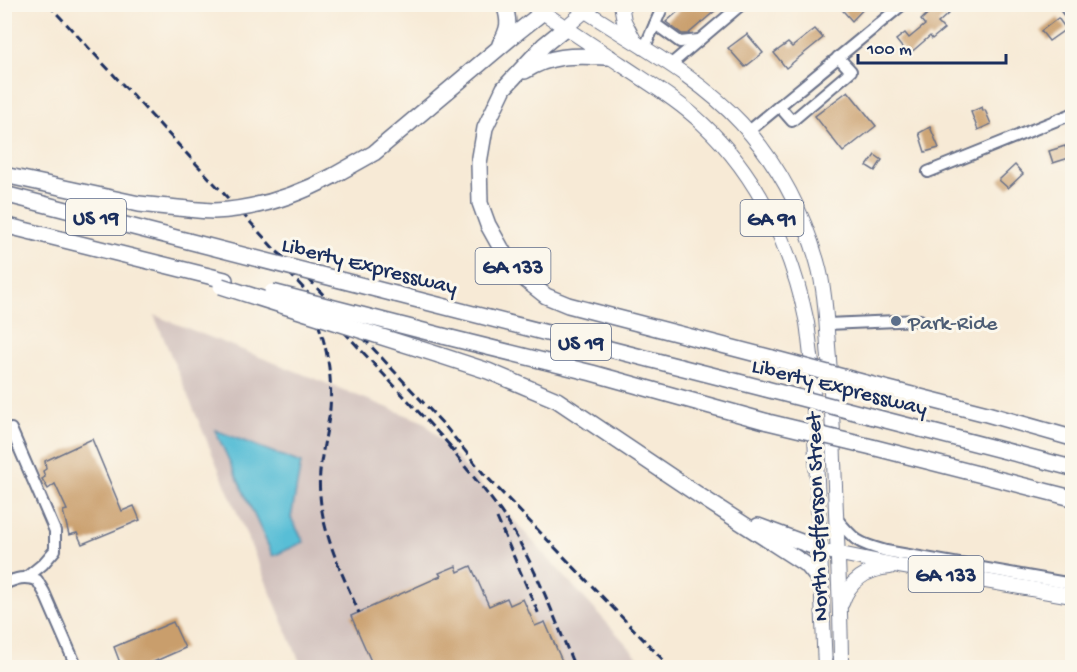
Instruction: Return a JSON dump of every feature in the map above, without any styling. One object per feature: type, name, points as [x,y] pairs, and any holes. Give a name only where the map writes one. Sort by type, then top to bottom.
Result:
[{"type":"highway","points":[[497,49],[507,32],[508,23],[504,4]]},
{"type":"highway","points":[[4,175],[139,204],[168,207],[214,210],[253,206],[283,199],[333,176],[374,153],[497,49],[542,7]]},
{"type":"highway","name":"GA 133","points":[[565,28],[544,45],[504,88],[485,128],[479,163],[480,203],[488,225],[507,259],[527,281],[546,296],[568,305],[1072,438]]},
{"type":"highway","points":[[512,79],[549,59],[579,55],[609,57]]},
{"type":"highway","name":"Liberty Expressway","points":[[4,194],[1072,468]]},
{"type":"highway","name":"US 19","points":[[4,225],[199,274],[223,283],[443,336],[768,422],[1072,498]]},
{"type":"highway","points":[[223,283],[488,371],[557,400],[808,566],[821,582]]},
{"type":"highway","points":[[736,518],[820,549]]},
{"type":"main road","points":[[621,4],[626,28],[642,47]]},
{"type":"main road","name":"GA 91","points":[[542,7],[565,28],[609,57]]},
{"type":"main road","name":"North Jefferson Street","points":[[584,7],[689,78],[718,101],[749,131],[772,162],[797,207],[817,262],[827,324],[841,617],[841,668]]},
{"type":"main road","name":"GA 133","points":[[565,28],[584,7]]},
{"type":"main road","name":"North Jefferson Street","points":[[609,57],[676,102],[703,124],[729,151],[752,182],[771,216],[796,279],[807,326],[812,363],[825,668]]},
{"type":"main road","name":"GA 133","points":[[820,549],[899,566],[1072,596]]},
{"type":"main road","points":[[841,617],[844,596],[856,580],[873,570],[899,566]]},
{"type":"street","points":[[670,65],[742,4]]},
{"type":"street","points":[[749,131],[903,4]]},
{"type":"street","points":[[1063,4],[1072,16]]},
{"type":"street","points":[[642,47],[662,6]]},
{"type":"street","points":[[655,24],[680,42],[700,40]]},
{"type":"street","points":[[779,106],[792,121],[851,71],[838,57]]},
{"type":"street","points":[[928,172],[1072,114]]},
{"type":"street","points":[[827,324],[921,320]]},
{"type":"street","points":[[4,584],[15,579],[32,578],[55,550],[55,531],[11,429]]},
{"type":"street","points":[[836,518],[859,543],[886,551],[1072,584]]},
{"type":"street","points":[[32,578],[44,592],[77,668]]},
{"type":"shaded area","points":[[154,315],[424,422],[647,667],[302,667]]},
{"type":"water","points":[[215,430],[301,463],[291,518],[304,542],[273,556]]},
{"type":"building","points":[[680,4],[723,4],[688,34],[682,34],[666,22],[682,8]]},
{"type":"building","points":[[837,4],[868,4],[852,21]]},
{"type":"building","points":[[938,4],[959,4],[938,23],[944,29],[932,39],[930,36],[908,55],[896,40],[905,33],[909,38],[925,25],[921,20]]},
{"type":"building","points":[[1058,18],[1066,29],[1049,41],[1041,31]]},
{"type":"building","points":[[815,29],[823,38],[786,68],[774,53],[788,43],[792,47]]},
{"type":"building","points":[[747,34],[763,53],[745,67],[728,48]]},
{"type":"building","points":[[848,91],[876,126],[843,152],[815,116]]},
{"type":"building","points":[[982,107],[991,124],[978,130],[971,112]]},
{"type":"building","points":[[930,127],[939,148],[925,152],[919,133]]},
{"type":"building","points":[[1065,146],[1069,158],[1053,163],[1049,151]]},
{"type":"building","points":[[875,155],[882,160],[875,171],[867,166]]},
{"type":"building","points":[[1015,165],[1023,174],[1008,188],[999,180]]},
{"type":"building","points":[[92,439],[122,511],[134,506],[140,520],[82,544],[77,533],[69,535],[63,511],[67,510],[55,484],[48,489],[42,479],[45,477],[43,471],[46,469],[45,461]]},
{"type":"building","points":[[456,566],[458,572],[471,566],[489,606],[507,598],[510,605],[523,599],[535,626],[545,622],[565,668],[374,668],[351,616],[441,576],[439,573]]},
{"type":"building","points":[[173,622],[185,648],[140,668],[122,668],[114,647]]},
{"type":"railway","points":[[48,4],[275,250],[304,274],[445,426],[483,473],[671,668]]},
{"type":"railway","points":[[279,262],[455,451]]},
{"type":"railway","points":[[306,298],[323,338],[329,366],[330,409],[319,484],[322,511],[335,556],[359,613]]},
{"type":"railway","points":[[448,445],[512,529],[554,615],[575,668]]},
{"type":"railway","points":[[497,518],[540,617]]},
{"type":"place","name":"Park-Ride","points":[[896,321]]}]
